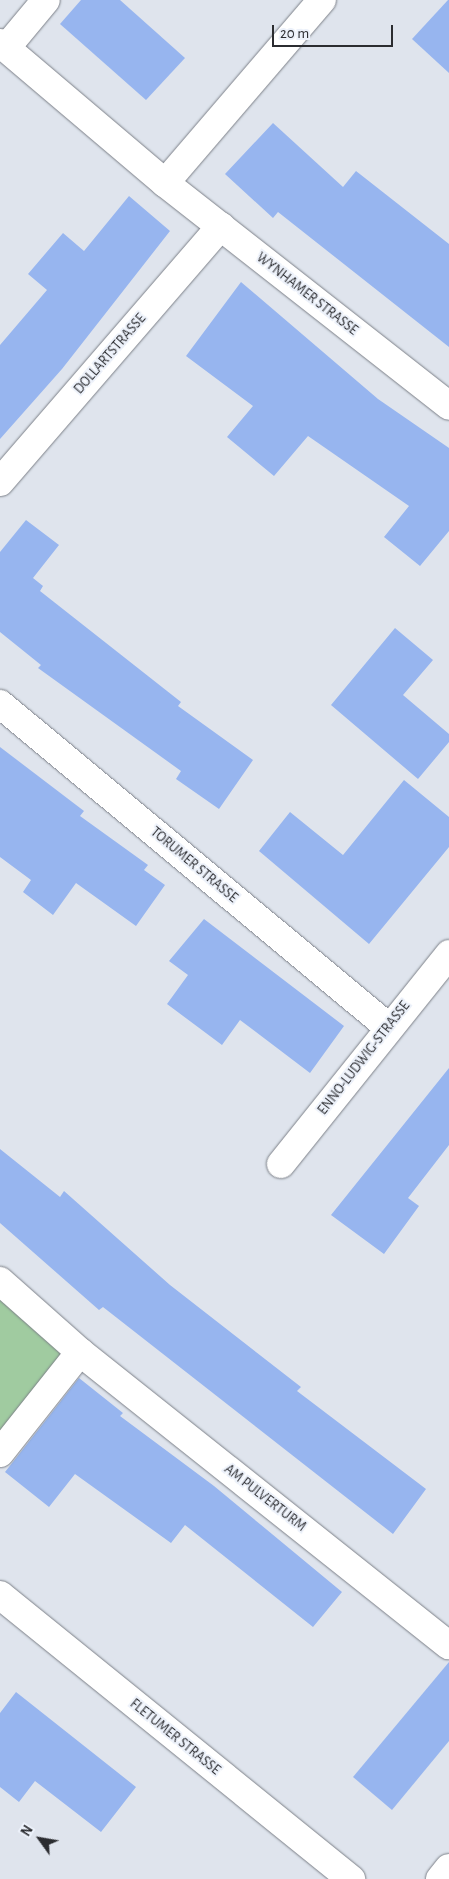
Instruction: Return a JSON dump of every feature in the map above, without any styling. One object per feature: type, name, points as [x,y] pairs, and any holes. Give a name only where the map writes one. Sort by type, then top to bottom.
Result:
[{"type":"street","name":"WYNHAMER STRASSE","points":[[46,0],[3,46],[165,183],[449,406]]},
{"type":"street","points":[[165,183],[322,0]]},
{"type":"street","name":"DOLLARTSTRASSE","points":[[0,482],[220,226]]},
{"type":"street","name":"TORUMER STRASSE","points":[[0,704],[387,1026]]},
{"type":"street","name":"ENNO-LUDWIG-STRASSE","points":[[281,1164],[387,1026],[449,954]]},
{"type":"street","name":"AM PULVERTURM","points":[[0,1281],[80,1352],[449,1645]]},
{"type":"street","points":[[0,1452],[80,1352]]},
{"type":"street","name":"FLETUMER STRASSE","points":[[0,1595],[351,1879]]},
{"type":"street","points":[[440,1879],[449,1868]]},
{"type":"green space","points":[[0,1281],[80,1352],[0,1453]]},
{"type":"building","points":[[81,0],[120,0],[185,58],[146,100],[60,24]]},
{"type":"building","points":[[449,0],[449,73],[412,39]]},
{"type":"building","points":[[273,123],[343,187],[356,171],[449,244],[449,347],[278,212],[273,218],[225,174]]},
{"type":"building","points":[[129,196],[170,231],[62,369],[0,439],[0,345],[47,290],[28,274],[63,233],[84,251]]},
{"type":"building","points":[[241,282],[378,399],[449,448],[449,531],[420,566],[384,537],[409,506],[308,436],[274,476],[227,437],[253,406],[186,356]]},
{"type":"building","points":[[26,520],[59,545],[33,578],[43,586],[40,591],[181,702],[178,706],[253,760],[219,809],[176,779],[181,771],[38,668],[41,665],[0,632],[0,552]]},
{"type":"building","points":[[395,628],[433,660],[403,695],[449,734],[449,742],[418,779],[331,705]]},
{"type":"building","points":[[0,747],[84,811],[80,816],[148,865],[144,870],[165,885],[136,926],[76,883],[53,915],[23,892],[31,880],[0,857]]},
{"type":"building","points":[[404,780],[449,817],[449,847],[369,944],[259,851],[290,812],[343,855]]},
{"type":"building","points":[[204,919],[344,1026],[310,1073],[240,1020],[222,1045],[167,1004],[188,975],[169,961]]},
{"type":"building","points":[[449,1068],[449,1145],[408,1198],[419,1206],[384,1254],[331,1215]]},
{"type":"building","points":[[0,1149],[60,1197],[64,1191],[170,1285],[301,1387],[297,1391],[426,1489],[393,1534],[103,1307],[99,1310],[0,1223]]},
{"type":"building","points":[[79,1378],[123,1413],[120,1416],[214,1486],[342,1592],[313,1627],[185,1525],[171,1543],[75,1474],[49,1507],[5,1472]]},
{"type":"building","points":[[449,1662],[449,1741],[392,1810],[353,1777]]},
{"type":"building","points":[[16,1692],[136,1787],[101,1832],[35,1781],[19,1802],[0,1787],[0,1713]]}]
